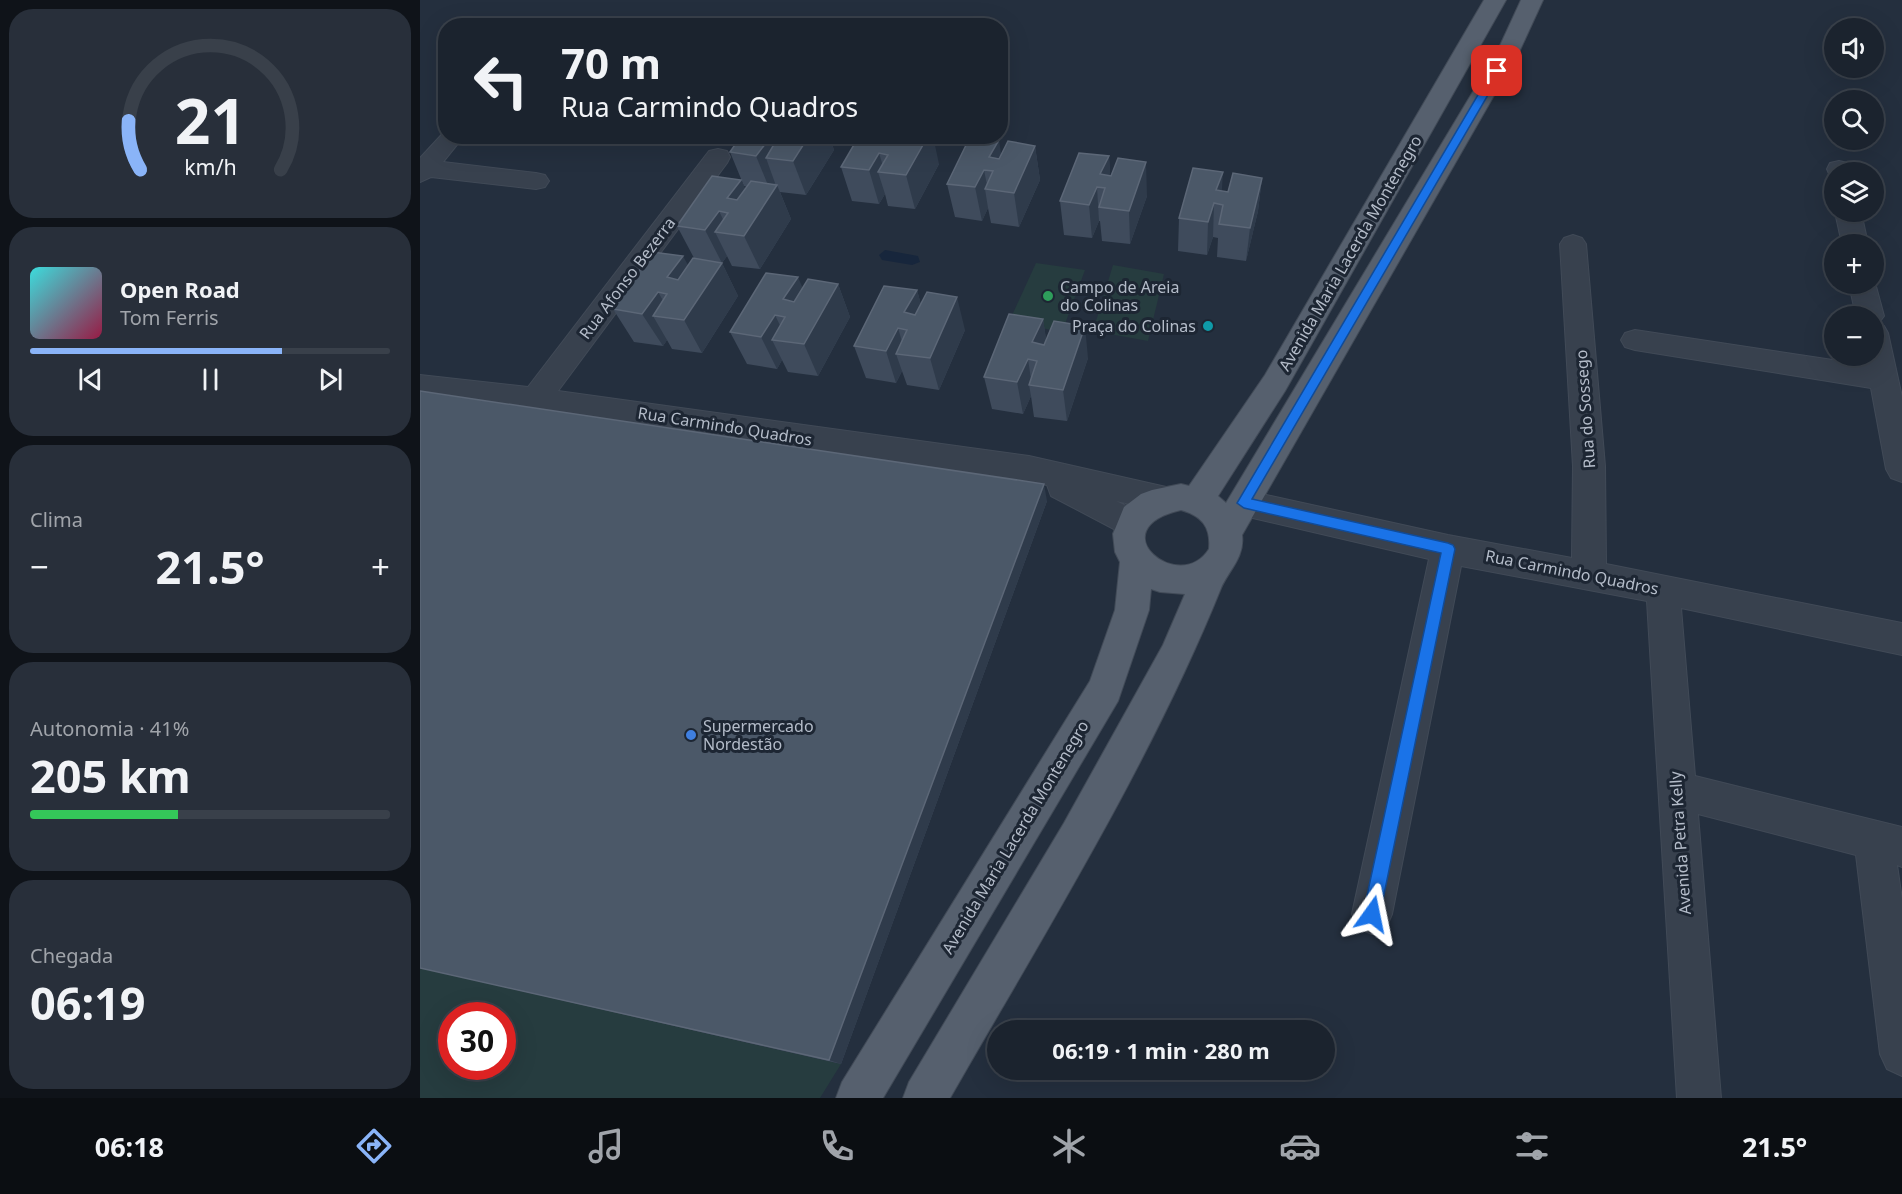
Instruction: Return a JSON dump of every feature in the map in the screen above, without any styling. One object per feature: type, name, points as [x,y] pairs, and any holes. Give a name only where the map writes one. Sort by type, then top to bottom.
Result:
[{"type":"main road","name":"Avenida Maria Lacerda Montenegro","points":[[1197,501],[1275,383],[1495,0]]},
{"type":"main road","name":"Avenida Maria Lacerda Montenegro","points":[[1226,532],[1509,50],[1532,0]]},
{"type":"main road","points":[[925,1098],[1084,827],[1177,654],[1213,568],[1225,552],[1226,532],[1218,516],[1209,507],[1197,501],[1164,498],[1150,504],[1131,524],[1128,544],[1137,562],[1153,575],[1174,581],[1195,579],[1213,568]]},
{"type":"main road","name":"Avenida Maria Lacerda Montenegro","points":[[858,1098],[1105,689],[1132,610],[1137,562]]},
{"type":"street","points":[[423,171],[445,144]]},
{"type":"street","name":"Rua Afonso Bezerra","points":[[535,400],[718,157]]},
{"type":"street","points":[[423,171],[536,181]]},
{"type":"street","name":"Rua do Sossego","points":[[1573,244],[1589,466],[1589,575]]},
{"type":"street","points":[[1635,340],[1883,379]]},
{"type":"street","points":[[1880,366],[1902,470]]},
{"type":"street","name":"Rua Carmindo Quadros","points":[[420,386],[1029,469],[1164,498]]},
{"type":"street","name":"Rua Carmindo Quadros","points":[[1029,469],[1131,524]]},
{"type":"street","name":"Rua Carmindo Quadros","points":[[1244,503],[1448,549],[1663,589],[1902,639]]},
{"type":"street","points":[[1372,914],[1448,549]]},
{"type":"street","name":"Avenida Petra Kelly","points":[[1663,589],[1699,1098]]},
{"type":"street","points":[[1676,790],[1888,844],[1902,1054]]},
{"type":"green space","name":"Campo de Areia do Colinas","points":[[1036,263],[1085,270],[1062,332],[1009,322]]},
{"type":"green space","points":[[1113,265],[1164,274],[1148,341],[1093,331]]},
{"type":"green space","points":[[420,968],[841,1064],[820,1098],[420,1098]]},
{"type":"water","points":[[885,250],[918,256],[920,262],[912,265],[882,260],[879,255]]},
{"type":"building","points":[[1008,141],[1035,146],[1014,193],[985,189],[993,171],[984,170],[975,187],[947,184],[967,144],[997,144],[989,157],[999,159]]},
{"type":"building","points":[[736,144],[765,144],[756,156],[730,152]]},
{"type":"building","points":[[774,144],[804,144],[793,161],[766,158]]},
{"type":"building","points":[[854,144],[923,144],[906,175],[878,172],[888,155],[879,153],[869,170],[841,167]]},
{"type":"building","points":[[1079,153],[1109,156],[1100,174],[1111,176],[1118,158],[1146,162],[1129,211],[1099,207],[1105,188],[1097,187],[1089,205],[1060,201]]},
{"type":"building","points":[[1193,168],[1223,172],[1216,190],[1228,192],[1233,173],[1262,178],[1250,228],[1219,224],[1223,205],[1214,203],[1208,222],[1179,218]]},
{"type":"building","points":[[712,176],[741,180],[727,198],[737,200],[751,181],[777,185],[744,236],[715,232],[728,213],[719,211],[705,230],[677,226]]},
{"type":"building","points":[[652,252],[683,256],[667,277],[678,280],[693,258],[722,263],[684,320],[653,316],[667,294],[658,292],[642,314],[613,309]]},
{"type":"building","points":[[766,273],[798,277],[783,299],[794,302],[808,279],[838,284],[804,344],[772,340],[785,317],[775,315],[761,337],[730,332]]},
{"type":"building","points":[[884,286],[917,290],[904,312],[915,315],[927,292],[957,297],[930,358],[896,354],[907,330],[898,328],[886,351],[854,346]]},
{"type":"building","points":[[1009,314],[1043,319],[1032,342],[1044,345],[1054,321],[1085,326],[1063,390],[1029,385],[1037,361],[1028,359],[1017,382],[984,377]]},
{"type":"building","name":"Supermercado Nordestão","points":[[420,391],[1044,484],[829,1060],[420,968]]},
{"type":"place","name":"Campo de Areia do Colinas","points":[[1048,296]]},
{"type":"place","name":"Praça do Colinas","points":[[1208,326]]},
{"type":"place","name":"Supermercado Nordestão","points":[[691,735]]},
{"type":"route","points":[[1372,914],[1448,549],[1244,503],[1497,71]]}]
